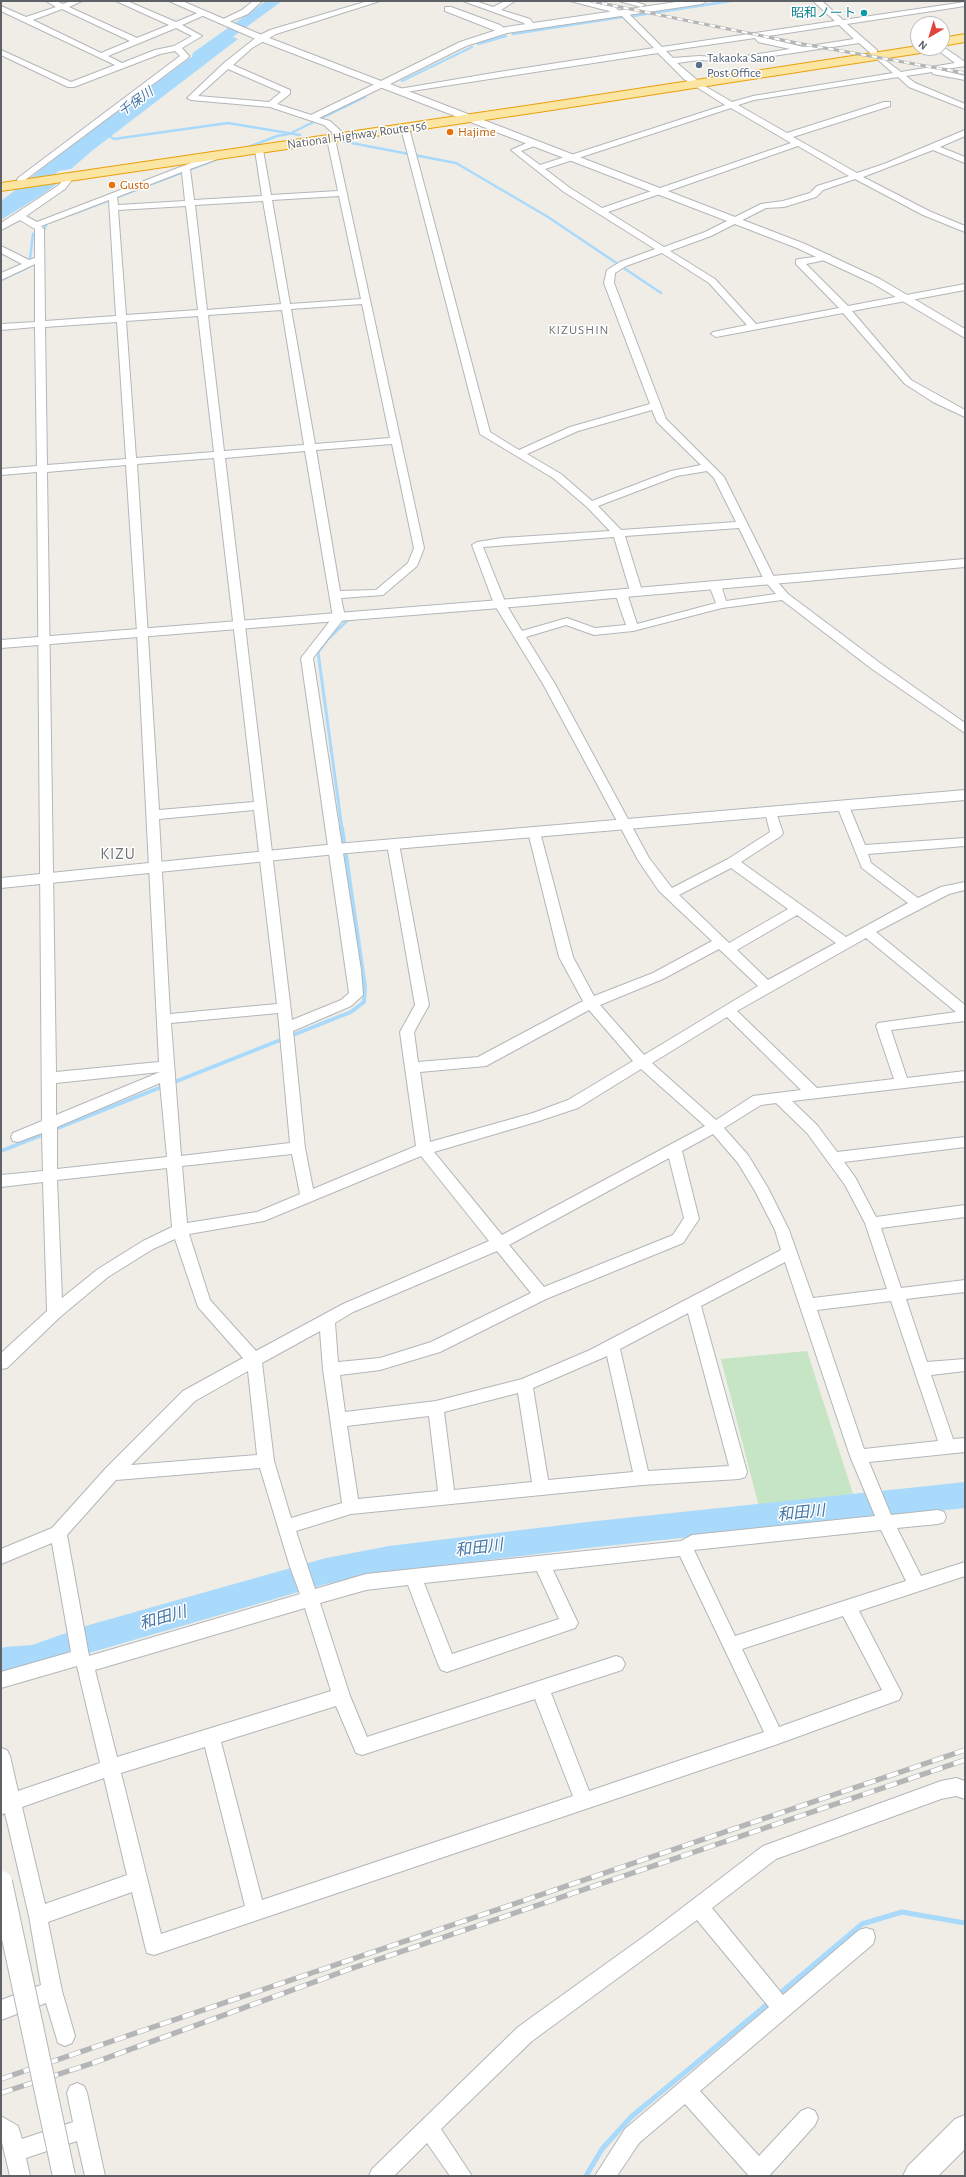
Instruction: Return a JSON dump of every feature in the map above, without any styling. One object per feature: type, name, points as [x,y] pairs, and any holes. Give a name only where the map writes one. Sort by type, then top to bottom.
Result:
[{"type":"highway","points":[[950,41],[965,38]]},
{"type":"highway","points":[[950,45],[965,42]]},
{"type":"highway","name":"National Highway Route 156","points":[[875,54],[910,47]]},
{"type":"highway","name":"National Highway Route 156","points":[[68,176],[910,50]]},
{"type":"highway","name":"National Highway Route 156","points":[[1,183],[68,176],[217,156],[335,136],[405,128],[465,117]]},
{"type":"highway","name":"National Highway Route 156","points":[[1,187],[23,181]]},
{"type":"main road","points":[[918,2176],[965,2129]]},
{"type":"street","points":[[50,1],[137,41]]},
{"type":"street","points":[[26,20],[78,1]]},
{"type":"street","points":[[1,52],[71,85],[158,52],[177,48],[198,36],[120,1]]},
{"type":"street","points":[[174,1],[261,38],[735,219],[827,257],[907,298],[965,334]]},
{"type":"street","points":[[224,23],[245,12],[258,1]]},
{"type":"street","points":[[335,595],[379,593],[413,564],[419,548],[343,192],[335,136],[327,123],[271,105],[191,98],[227,65],[261,38],[273,32],[376,1]]},
{"type":"street","points":[[467,1],[527,21],[531,26]]},
{"type":"street","points":[[494,10],[511,1]]},
{"type":"street","points":[[574,1],[588,2],[620,13],[661,50],[692,82],[920,210],[965,229]]},
{"type":"street","points":[[623,1],[641,5]]},
{"type":"street","points":[[312,118],[463,44],[504,31],[682,2],[702,1]]},
{"type":"street","points":[[817,1],[875,54],[920,90],[965,107]]},
{"type":"street","points":[[399,91],[499,74],[965,4]]},
{"type":"street","points":[[1,8],[124,66]]},
{"type":"street","points":[[448,9],[504,31]]},
{"type":"street","points":[[102,55],[203,14]]},
{"type":"street","points":[[757,36],[761,40],[803,49]]},
{"type":"street","points":[[671,61],[699,58],[733,60],[861,40]]},
{"type":"street","points":[[23,181],[185,56],[177,48]]},
{"type":"street","points":[[950,55],[964,64]]},
{"type":"street","points":[[539,168],[753,98],[964,64]]},
{"type":"street","points":[[227,65],[287,92],[271,105]]},
{"type":"street","points":[[925,70],[965,78]]},
{"type":"street","points":[[786,136],[887,104]]},
{"type":"street","points":[[405,128],[485,434],[557,476],[591,505],[619,534],[636,591]]},
{"type":"street","points":[[965,133],[933,148],[887,166],[820,188],[813,195],[784,204],[764,206],[735,219],[708,234],[620,265],[610,272],[609,283],[654,406],[661,420],[719,477],[770,580],[784,596],[876,666],[965,729]]},
{"type":"street","points":[[534,143],[515,150],[567,190],[712,281],[754,327]]},
{"type":"street","points":[[601,211],[658,190],[799,143]]},
{"type":"street","points":[[933,148],[965,160]]},
{"type":"street","points":[[259,150],[339,617],[307,658],[354,970],[356,995],[346,1003],[285,1028]]},
{"type":"street","points":[[36,225],[186,170],[217,156]]},
{"type":"street","points":[[186,170],[288,1044],[298,1148],[308,1196]]},
{"type":"street","points":[[1,227],[20,216],[62,187],[68,176]]},
{"type":"street","points":[[115,208],[343,192]]},
{"type":"street","points":[[113,197],[115,208],[143,632],[167,1078],[180,1230],[203,1303],[254,1360],[266,1461],[298,1567],[308,1592],[341,1696],[362,1746],[616,1664]]},
{"type":"street","points":[[20,216],[36,225],[39,229],[50,1176],[55,1313]]},
{"type":"street","points":[[1,249],[29,264]]},
{"type":"street","points":[[827,257],[799,262],[846,310],[908,382],[936,400],[965,414]]},
{"type":"street","points":[[1,277],[39,259]]},
{"type":"street","points":[[716,334],[965,287]]},
{"type":"street","points":[[1,327],[367,301]]},
{"type":"street","points":[[518,454],[574,429],[654,406]]},
{"type":"street","points":[[1,472],[396,441]]},
{"type":"street","points":[[591,505],[675,473],[709,467]]},
{"type":"street","points":[[743,525],[502,541],[477,545],[500,604],[549,684],[644,860],[671,894],[767,986]]},
{"type":"street","points":[[1,644],[500,604],[965,563]]},
{"type":"street","points":[[715,584],[722,605]]},
{"type":"street","points":[[621,593],[633,628]]},
{"type":"street","points":[[520,635],[567,621],[594,632],[633,628],[722,605],[784,596]]},
{"type":"street","points":[[1,883],[352,847],[965,795]]},
{"type":"street","points":[[153,815],[260,806]]},
{"type":"street","points":[[843,806],[866,865],[917,904]]},
{"type":"street","points":[[671,894],[732,862],[777,833],[771,812]]},
{"type":"street","points":[[534,832],[566,956],[591,1003],[610,1028],[642,1062],[714,1127],[743,1159],[761,1188],[782,1230],[790,1252],[858,1456],[886,1521],[917,1586]]},
{"type":"street","points":[[860,850],[965,842]]},
{"type":"street","points":[[393,844],[422,1005],[407,1032],[424,1149],[541,1295]]},
{"type":"street","points":[[732,862],[846,944]]},
{"type":"street","points":[[1,1363],[55,1313],[103,1273],[148,1245],[180,1230],[259,1217],[424,1149],[536,1117],[573,1104],[729,1011],[767,986],[917,904],[946,890],[965,886]]},
{"type":"street","points":[[412,1068],[481,1062],[591,1003],[658,976],[797,909]]},
{"type":"street","points":[[867,932],[965,1012]]},
{"type":"street","points":[[164,1019],[283,1008]]},
{"type":"street","points":[[729,1011],[812,1092]]},
{"type":"street","points":[[902,1083],[883,1026],[965,1016]]},
{"type":"street","points":[[1,1557],[58,1533],[112,1473],[189,1396],[348,1308],[500,1243],[714,1127],[758,1100],[812,1092],[965,1076]]},
{"type":"street","points":[[50,1078],[167,1078]]},
{"type":"street","points":[[18,1137],[50,1129],[167,1078]]},
{"type":"street","points":[[779,1097],[812,1129],[850,1181],[872,1222],[948,1447]]},
{"type":"street","points":[[833,1158],[965,1142]]},
{"type":"street","points":[[1,1181],[298,1148]]},
{"type":"street","points":[[331,1369],[380,1364],[435,1347],[541,1295],[678,1239],[692,1219],[674,1149]]},
{"type":"street","points":[[872,1222],[965,1212]]},
{"type":"street","points":[[339,1420],[436,1408],[525,1385],[612,1346],[790,1252]]},
{"type":"street","points":[[808,1305],[965,1286]]},
{"type":"street","points":[[286,1527],[351,1507],[642,1478],[739,1472],[693,1304]]},
{"type":"street","points":[[327,1320],[331,1369],[351,1507]]},
{"type":"street","points":[[612,1346],[642,1478]]},
{"type":"street","points":[[922,1369],[965,1364]]},
{"type":"street","points":[[525,1385],[541,1488]]},
{"type":"street","points":[[436,1408],[447,1498]]},
{"type":"street","points":[[858,1456],[965,1445]]},
{"type":"street","points":[[112,1473],[266,1461]]},
{"type":"street","points":[[1,1680],[83,1659],[308,1592],[413,1576],[685,1548],[692,1542],[886,1521],[938,1517]]},
{"type":"street","points":[[58,1533],[83,1659],[154,1946],[775,1737],[893,1694],[848,1608]]},
{"type":"street","points":[[685,1548],[775,1737]]},
{"type":"street","points":[[413,1576],[447,1664],[569,1624],[541,1562]]},
{"type":"street","points":[[731,1645],[917,1586],[965,1569]]},
{"type":"street","points":[[540,1689],[584,1801]]},
{"type":"street","points":[[6,1804],[109,1768],[341,1696]]},
{"type":"street","points":[[211,1737],[256,1912]]},
{"type":"street","points":[[1,1756],[6,1804],[38,1916],[52,1991],[64,2036]]},
{"type":"street","points":[[379,2176],[525,2034],[699,1907],[770,1852],[941,1790],[956,1787],[965,1790]]},
{"type":"street","points":[[38,1916],[138,1881]]},
{"type":"street","points":[[1,1882],[64,2176]]},
{"type":"street","points":[[699,1907],[782,2008]]},
{"type":"street","points":[[606,2176],[632,2136],[866,1937]]},
{"type":"street","points":[[1,2010],[52,1991]]},
{"type":"street","points":[[686,2090],[759,2174],[808,2118]]},
{"type":"street","points":[[77,2093],[95,2176]]},
{"type":"street","points":[[1,2126],[11,2133],[20,2176]]},
{"type":"street","points":[[15,2152],[84,2128]]},
{"type":"street","points":[[428,2128],[462,2176]]},
{"type":"green space","points":[[807,1351],[854,1497],[759,1507],[721,1359]]},
{"type":"water","points":[[224,33],[238,39],[93,150],[71,169],[34,175],[70,146]]},
{"type":"water","points":[[58,183],[1,220],[1,202],[19,188]]},
{"type":"waterway","name":"千保川","points":[[199,55],[275,1]]},
{"type":"waterway","points":[[633,16],[731,1]]},
{"type":"waterway","points":[[513,34],[622,17]]},
{"type":"waterway","points":[[478,44],[506,36]]},
{"type":"waterway","points":[[402,81],[472,47]]},
{"type":"waterway","points":[[290,133],[365,97]]},
{"type":"waterway","points":[[106,134],[114,139],[228,123],[290,133]]},
{"type":"waterway","points":[[246,148],[277,136],[290,133]]},
{"type":"waterway","points":[[290,133],[300,135]]},
{"type":"waterway","points":[[341,141],[456,163],[548,217],[661,293]]},
{"type":"waterway","name":"千保川","points":[[1,208],[14,200],[74,151]]},
{"type":"waterway","points":[[70,215],[223,157]]},
{"type":"waterway","points":[[1,280],[29,267],[33,234],[44,230],[47,223],[51,221]]},
{"type":"waterway","points":[[342,829],[318,652],[327,640],[348,620]]},
{"type":"waterway","points":[[172,1083],[351,1012],[364,1002],[365,987],[342,828]]},
{"type":"waterway","points":[[53,1130],[164,1086]]},
{"type":"waterway","points":[[1,1151],[47,1133]]},
{"type":"waterway","name":"和田川","points":[[5,1661],[32,1659],[89,1639],[326,1571],[389,1559],[587,1535],[855,1508],[965,1495]]},
{"type":"waterway","points":[[778,1995],[862,1924],[902,1912],[965,1923]]},
{"type":"waterway","points":[[586,2176],[602,2149],[631,2117],[770,2002]]},
{"type":"railway","points":[[591,1],[797,43],[965,73]]},
{"type":"railway","points":[[1,2079],[965,1750]]},
{"type":"railway","points":[[1,2093],[93,2063],[347,1970],[965,1760]]},
{"type":"place","name":"昭和ノート","points":[[864,13]]},
{"type":"place","name":"Takaoka Sano Post Office","points":[[699,65]]},
{"type":"place","name":"Hajime","points":[[450,132]]},
{"type":"place","name":"Gusto","points":[[112,185]]},
{"type":"district","name":"KIZUSHIN","points":[[579,330]]},
{"type":"district","name":"KIZU","points":[[118,854]]}]
